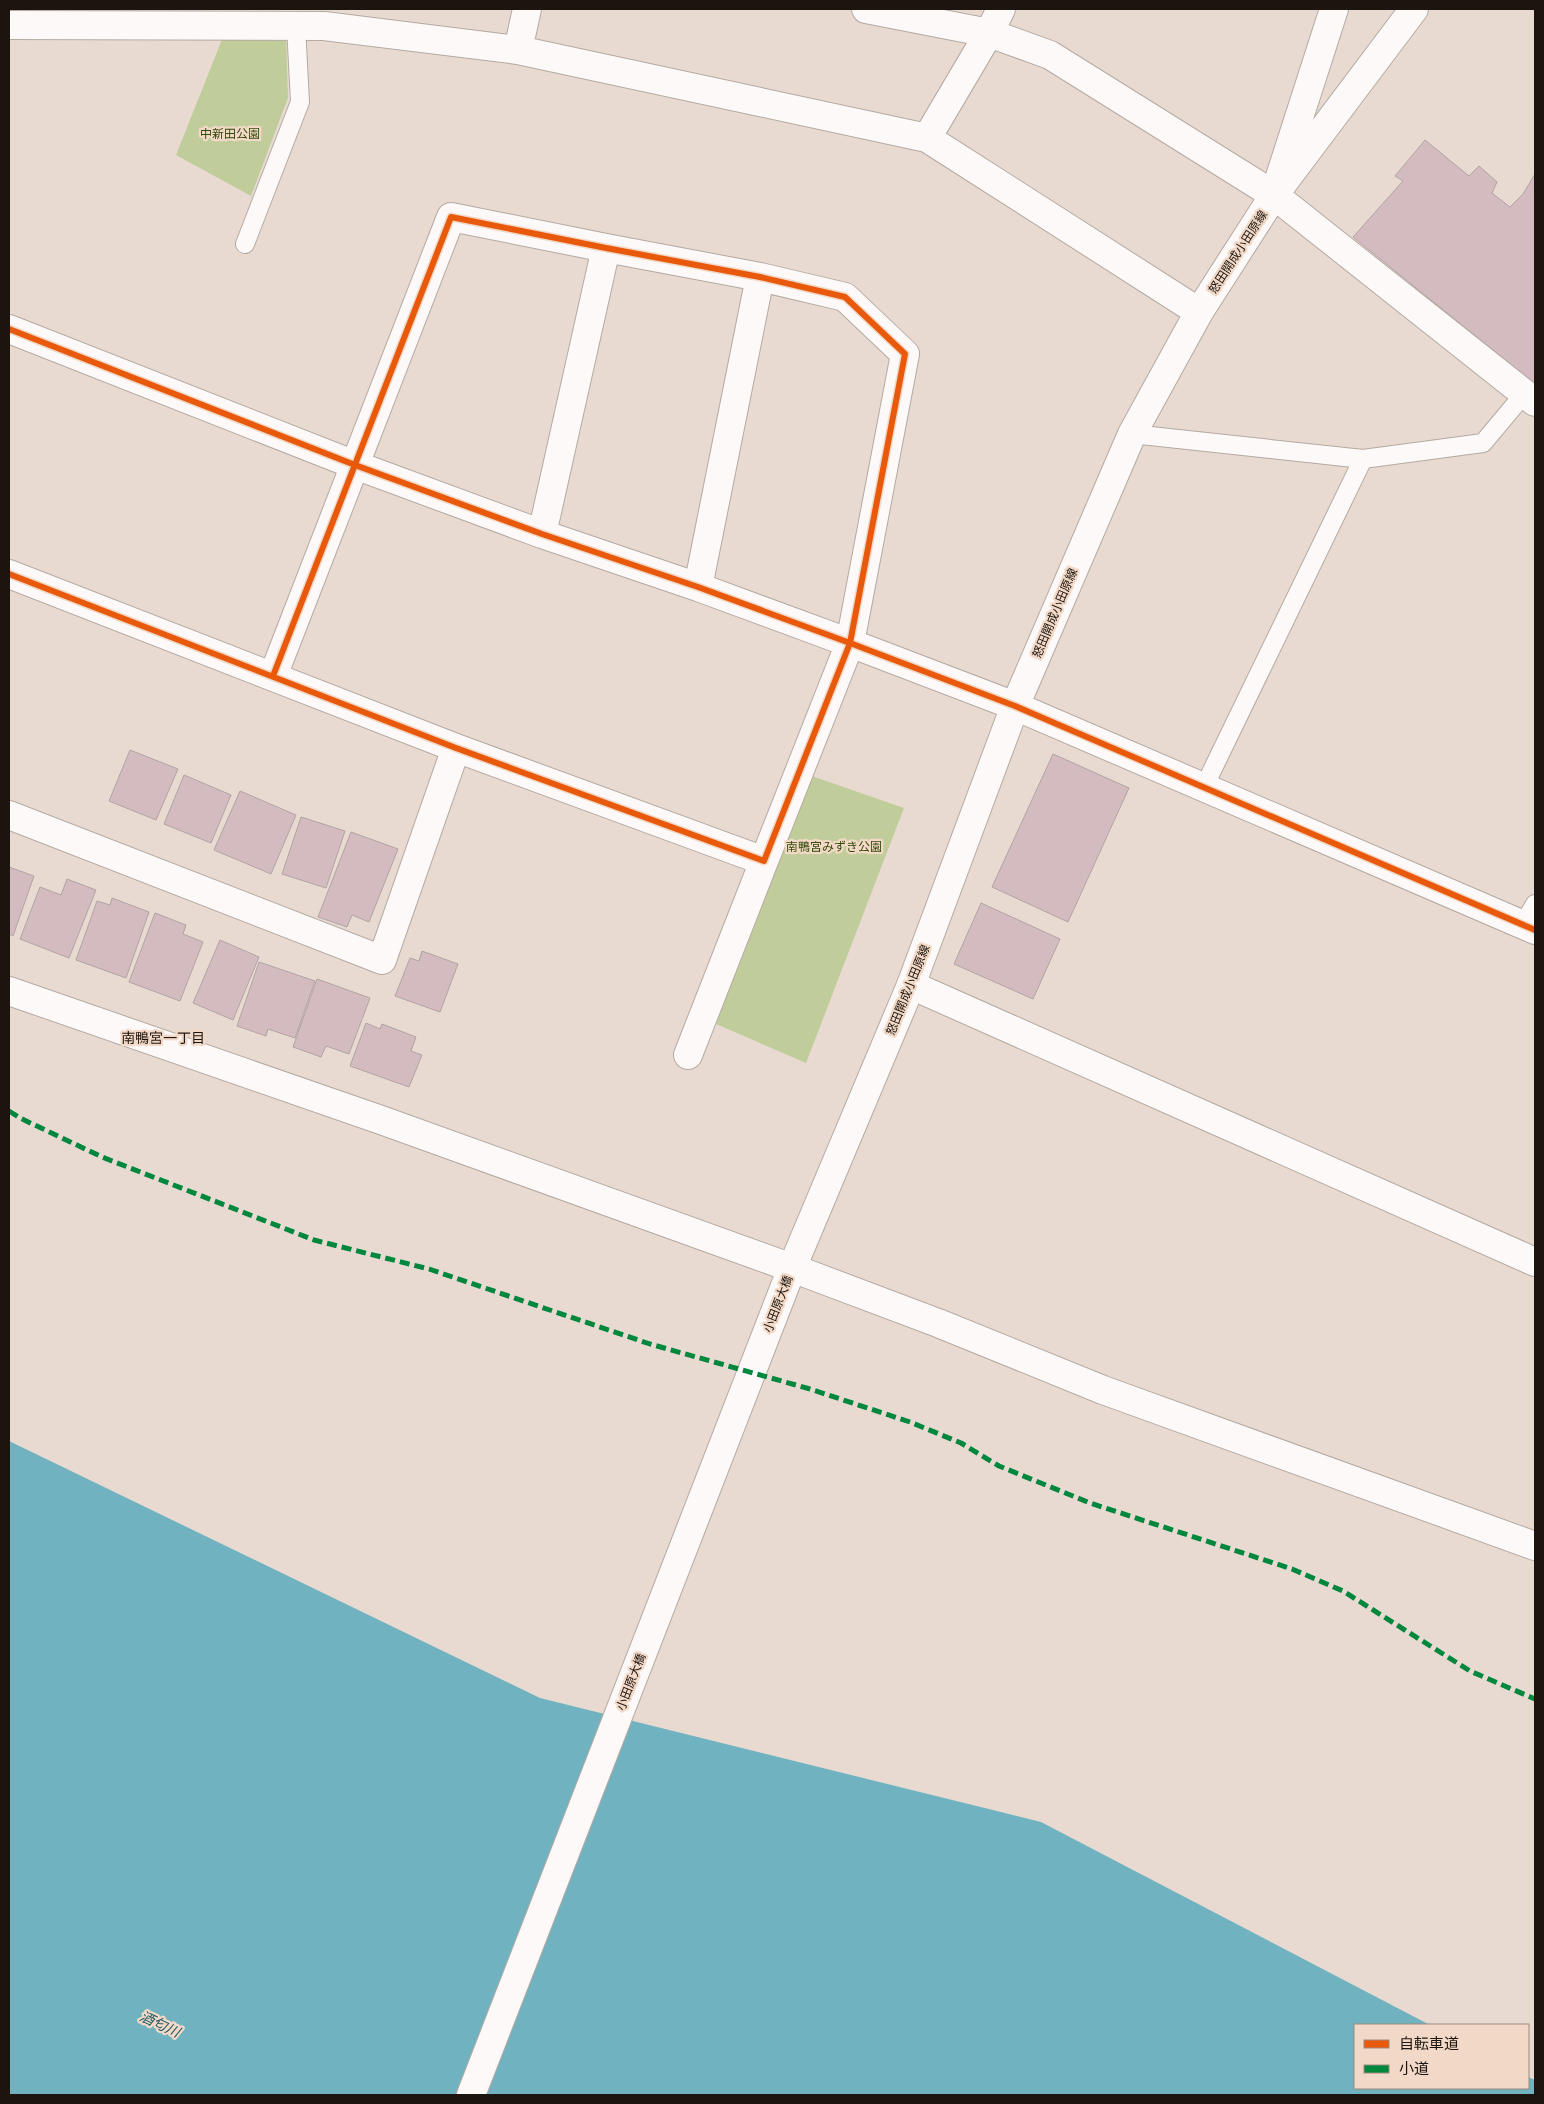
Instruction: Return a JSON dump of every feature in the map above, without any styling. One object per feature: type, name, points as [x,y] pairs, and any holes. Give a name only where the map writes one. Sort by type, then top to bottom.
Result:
[{"type":"street","points":[[518,50],[527,9]]},
{"type":"street","points":[[866,9],[989,33],[1050,55],[1274,195],[1530,398]]},
{"type":"street","points":[[927,138],[989,33],[1001,9]]},
{"type":"street","points":[[1274,195],[1334,9]]},
{"type":"street","name":"怒田開成小田原線","points":[[792,1268],[911,985],[1015,706],[1132,434],[1199,312],[1274,195],[1414,9]]},
{"type":"street","points":[[9,25],[154,17],[324,26],[518,50],[927,138],[1199,312]]},
{"type":"street","points":[[273,676],[451,217],[760,277],[845,297],[905,354],[850,643],[688,1055]]},
{"type":"street","points":[[542,534],[606,248]]},
{"type":"street","points":[[698,586],[760,277]]},
{"type":"street","points":[[9,329],[355,464],[542,534],[698,586],[1015,706],[1204,787],[1531,920]]},
{"type":"street","points":[[9,574],[456,748],[764,861]]},
{"type":"street","points":[[9,815],[382,960],[456,748]]},
{"type":"street","points":[[911,985],[1535,1262]]},
{"type":"street","points":[[9,991],[382,1120],[792,1268],[938,1323],[1103,1390],[1535,1546]]},
{"type":"street","name":"小田原大橋","points":[[470,2095],[792,1268]]},
{"type":"lane","points":[[245,244],[300,102],[296,26]]},
{"type":"lane","points":[[1132,434],[1363,459],[1483,443],[1530,398]]},
{"type":"lane","points":[[1204,787],[1363,459]]},
{"type":"green space","name":"中新田公園","points":[[223,37],[286,37],[288,98],[251,196],[176,155]]},
{"type":"green space","name":"南鴨宮みずき公園","points":[[806,774],[904,808],[806,1063],[716,1024]]},
{"type":"water","name":"酒匂川","points":[[9,1441],[540,1698],[1041,1822],[1428,2024],[1354,2024],[1354,2089],[1529,2089],[1529,2077],[1535,2080],[1535,2095],[9,2095]]},
{"type":"building","points":[[1425,140],[1469,176],[1479,166],[1497,182],[1492,193],[1510,207],[1523,194],[1535,174],[1535,384],[1353,237],[1403,181],[1395,176]]},
{"type":"building","points":[[130,750],[178,769],[156,820],[109,801]]},
{"type":"building","points":[[1053,754],[1129,788],[1068,922],[992,887]]},
{"type":"building","points":[[184,775],[231,795],[211,843],[164,824]]},
{"type":"building","points":[[240,791],[296,815],[271,874],[214,850]]},
{"type":"building","points":[[301,817],[345,831],[326,888],[282,874]]},
{"type":"building","points":[[351,832],[398,849],[369,922],[352,915],[347,927],[318,917]]},
{"type":"building","points":[[9,867],[34,876],[13,936],[9,934]]},
{"type":"building","points":[[67,879],[96,890],[69,958],[20,939],[40,887],[61,895]]},
{"type":"building","points":[[112,898],[149,912],[126,978],[76,960],[97,901],[110,905]]},
{"type":"building","points":[[981,903],[1060,939],[1033,999],[954,964]]},
{"type":"building","points":[[155,913],[186,925],[183,934],[203,942],[180,1001],[129,982]]},
{"type":"building","points":[[220,940],[259,957],[233,1020],[193,1003]]},
{"type":"building","points":[[422,951],[458,964],[440,1012],[395,996],[410,958],[419,961]]},
{"type":"building","points":[[259,962],[315,981],[295,1038],[268,1029],[266,1036],[237,1026]]},
{"type":"building","points":[[317,979],[370,998],[349,1054],[326,1046],[321,1057],[293,1047]]},
{"type":"building","points":[[366,1023],[380,1029],[382,1024],[416,1037],[411,1051],[422,1055],[409,1087],[350,1066]]},
{"type":"marked path","points":[[9,1111],[102,1157],[314,1240],[429,1269],[650,1344],[810,1389],[910,1422],[961,1443],[999,1466],[1090,1503],[1292,1569],[1343,1591],[1470,1671],[1535,1699]]},
{"type":"cycle path","points":[[9,329],[355,465],[542,534],[698,587],[850,643],[905,354],[845,297],[760,277],[451,217],[273,676]]},
{"type":"cycle path","points":[[9,574],[456,748],[764,861],[850,643],[1015,706],[1535,930]]},
{"type":"district","name":"南鴨宮一丁目","points":[[163,1038]]}]
